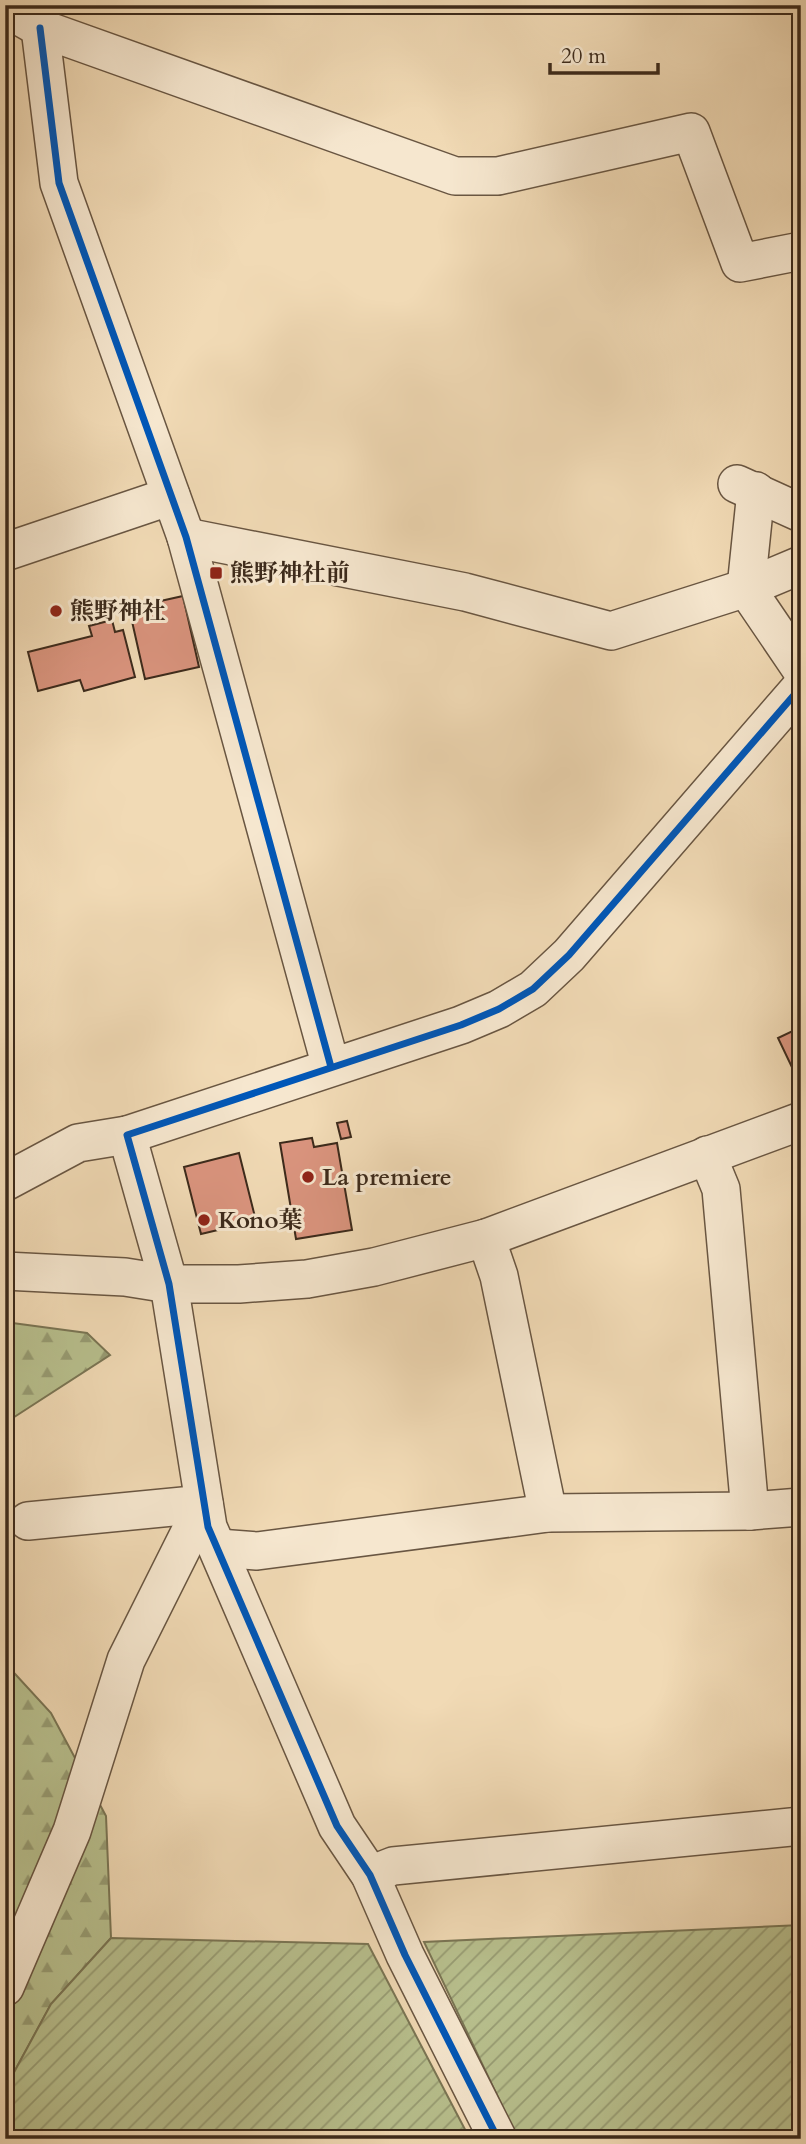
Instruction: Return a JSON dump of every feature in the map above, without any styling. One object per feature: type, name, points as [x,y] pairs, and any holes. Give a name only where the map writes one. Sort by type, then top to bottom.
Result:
[{"type":"street","points":[[5,8],[40,27],[455,176],[498,176],[691,132],[740,263],[801,251]]},
{"type":"street","points":[[40,27],[60,183],[186,537],[331,1066]]},
{"type":"street","points":[[801,513],[744,487],[746,588],[801,669]]},
{"type":"street","points":[[5,552],[171,496]]},
{"type":"street","points":[[186,537],[465,592],[611,631],[746,588],[801,565]]},
{"type":"street","points":[[5,1182],[78,1143],[127,1135],[460,1025],[499,1009],[533,989],[569,955],[801,687]]},
{"type":"street","points":[[5,1271],[125,1278],[169,1284],[239,1284],[307,1279],[374,1267],[486,1238],[801,1121]]},
{"type":"street","points":[[127,1135],[169,1284],[208,1527],[337,1826],[370,1875],[405,1955],[498,2139]]},
{"type":"street","points":[[707,1155],[721,1189],[750,1511]]},
{"type":"street","points":[[486,1238],[499,1276],[548,1513]]},
{"type":"street","points":[[28,1521],[204,1504]]},
{"type":"street","points":[[5,1987],[72,1832],[126,1660],[204,1504]]},
{"type":"street","points":[[218,1548],[257,1551],[548,1513],[750,1511],[801,1507]]},
{"type":"street","points":[[370,1875],[393,1866],[801,1826]]},
{"type":"green space","points":[[5,1322],[87,1333],[110,1355],[5,1423]]},
{"type":"green space","points":[[5,1663],[51,1713],[106,1816],[111,1938],[51,2004],[5,2089]]},
{"type":"green space","points":[[801,1925],[801,2139],[518,2139],[424,1942]]},
{"type":"green space","points":[[111,1938],[368,1944],[470,2139],[5,2139],[5,2089],[51,2004]]},
{"type":"building","points":[[183,596],[199,667],[145,679],[129,608]]},
{"type":"building","points":[[112,620],[115,632],[123,630],[135,677],[84,691],[80,680],[38,691],[28,652],[92,636],[89,626]]},
{"type":"building","points":[[801,1027],[801,1083],[800,1084],[778,1038]]},
{"type":"building","points":[[347,1121],[351,1137],[341,1139],[337,1123]]},
{"type":"building","points":[[312,1138],[314,1147],[337,1143],[352,1230],[296,1239],[280,1143]]},
{"type":"building","points":[[239,1153],[256,1221],[201,1234],[184,1167]]},
{"type":"cycle path","points":[[40,28],[59,183],[186,537],[331,1067]]},
{"type":"cycle path","points":[[498,2139],[405,1955],[370,1875],[337,1826],[208,1527],[169,1284],[127,1135],[461,1025],[499,1009],[533,989],[569,955],[801,687]]},
{"type":"place","name":"熊野神社前","points":[[216,573]]},
{"type":"place","name":"熊野神社","points":[[56,611]]},
{"type":"place","name":"La premiere","points":[[308,1177]]},
{"type":"place","name":"Kono葉","points":[[204,1220]]}]
